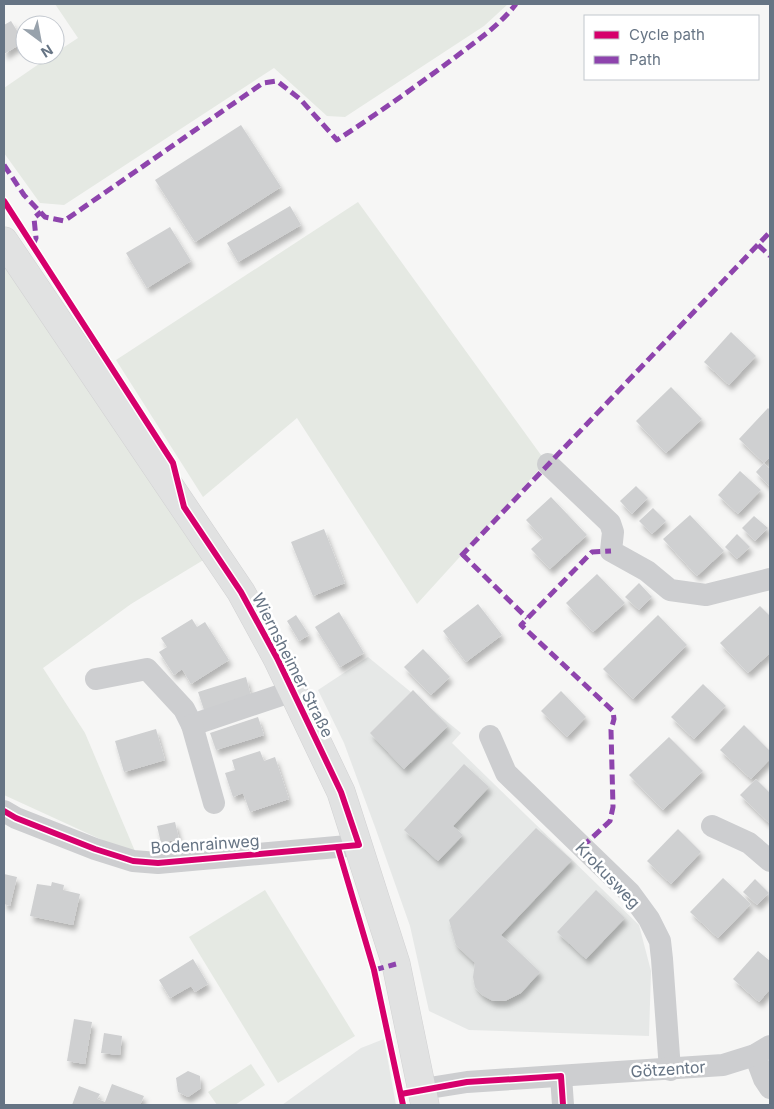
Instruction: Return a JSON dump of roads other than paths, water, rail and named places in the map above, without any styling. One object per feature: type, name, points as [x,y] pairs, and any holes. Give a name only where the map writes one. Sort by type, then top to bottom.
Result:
[{"type":"main road","name":"Wiernsheimer Straße","points":[[4,241],[241,592],[277,658],[341,792],[396,964],[424,1097]]},
{"type":"street","points":[[548,464],[610,523],[613,532],[612,551],[647,571],[670,590],[706,595],[770,578]]},
{"type":"street","points":[[96,679],[147,669],[184,709],[192,725],[214,803]]},
{"type":"street","points":[[192,725],[293,691]]},
{"type":"street","name":"Krokusweg","points":[[490,736],[506,773],[630,893],[649,919],[660,941],[670,1070]]},
{"type":"street","name":"Bodenrainweg","points":[[4,811],[16,818],[86,846],[133,861],[158,863],[358,845]]},
{"type":"street","points":[[712,826],[749,843],[770,861]]},
{"type":"street","points":[[762,1050],[764,1079],[770,1088]]},
{"type":"street","name":"Götzentor","points":[[561,1076],[723,1065],[762,1050]]},
{"type":"street","points":[[561,1076],[563,1105]]},
{"type":"street","name":"Wiernsheimer Straße","points":[[424,1097],[467,1082],[561,1076]]}]
